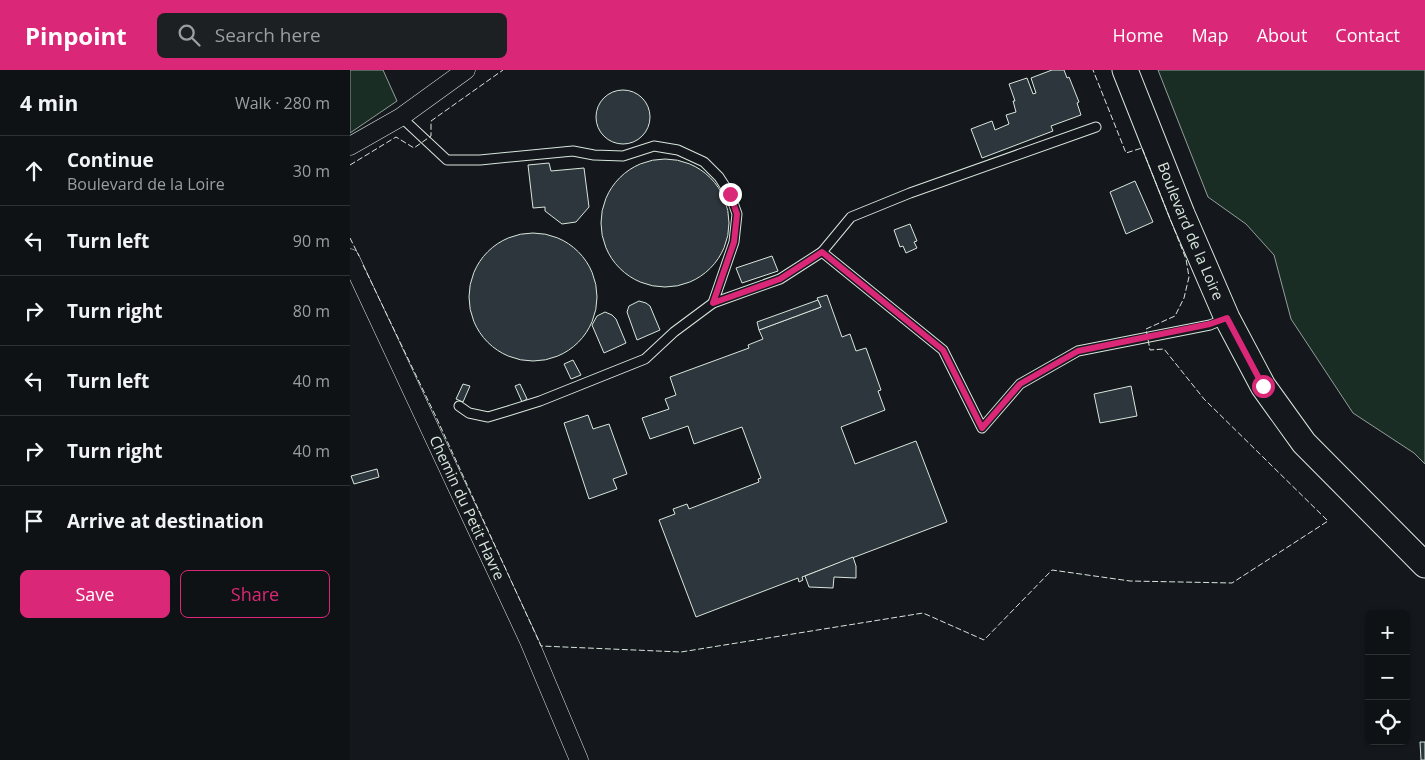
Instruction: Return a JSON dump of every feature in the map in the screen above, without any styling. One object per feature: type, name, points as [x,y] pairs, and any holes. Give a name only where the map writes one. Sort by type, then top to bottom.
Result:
[{"type":"main road","name":"Boulevard de la Loire","points":[[1125,70],[1182,214],[1227,318],[1263,386],[1304,443],[1425,565]]},
{"type":"street","points":[[350,146],[401,116],[466,70]]},
{"type":"street","name":"Chemin du Petit Havre","points":[[350,258],[529,641],[579,760]]},
{"type":"lane","points":[[401,116],[446,160],[480,160],[573,151],[594,155],[623,156],[654,146],[678,150],[704,162],[719,177],[730,194],[737,214],[734,242],[713,303]]},
{"type":"lane","points":[[459,406],[469,413],[488,417],[540,401],[645,359],[674,332],[713,303],[780,279],[822,252],[851,217],[910,193],[1096,127]]},
{"type":"lane","points":[[822,252],[943,350],[982,428],[1020,384],[1078,351],[1210,324],[1227,318]]},
{"type":"green space","points":[[350,70],[383,70],[397,101],[350,133]]},
{"type":"green space","points":[[1158,70],[1425,70],[1425,464],[1414,453],[1353,413],[1291,319],[1274,255],[1246,224],[1208,197]]},
{"type":"building","points":[[1052,70],[1064,70],[1067,78],[1069,77],[1079,102],[1077,103],[1081,115],[1051,126],[1053,131],[982,158],[971,129],[992,121],[995,130],[1009,124],[1006,115],[1016,112],[1013,101],[1015,101],[1009,84],[1027,78],[1033,94],[1036,93],[1031,78]]},
{"type":"building","points":[[618,90],[628,90],[638,94],[646,102],[650,117],[646,132],[638,140],[628,144],[618,144],[608,140],[600,132],[596,122],[596,112],[600,102],[608,94]]},
{"type":"building","points":[[665,159],[689,164],[710,178],[724,199],[729,223],[724,247],[710,268],[689,282],[665,287],[641,282],[620,268],[606,247],[601,223],[606,199],[620,178],[641,164]]},
{"type":"building","points":[[549,163],[551,171],[584,168],[589,207],[576,222],[562,224],[545,211],[545,207],[533,208],[528,165]]},
{"type":"building","points":[[1135,181],[1153,222],[1126,234],[1110,192]]},
{"type":"building","points":[[910,224],[917,241],[914,242],[917,248],[906,253],[903,246],[900,247],[894,230]]},
{"type":"building","points":[[533,233],[546,234],[558,238],[569,243],[579,251],[587,261],[592,272],[596,284],[596,310],[592,322],[587,333],[579,343],[569,351],[558,356],[546,360],[533,361],[520,360],[508,356],[497,351],[487,343],[479,333],[474,322],[470,310],[469,297],[470,284],[474,272],[479,261],[487,251],[497,243],[508,238],[520,234]]},
{"type":"building","points":[[772,256],[778,271],[742,283],[736,268]]},
{"type":"building","points":[[827,295],[842,337],[850,334],[856,351],[866,348],[881,390],[878,391],[885,410],[841,427],[855,464],[916,441],[947,522],[802,577],[803,580],[799,582],[798,578],[696,617],[659,520],[675,514],[673,509],[687,504],[689,509],[759,482],[758,479],[761,478],[742,427],[694,444],[688,426],[650,439],[642,418],[669,409],[665,399],[676,395],[670,377],[749,348],[748,345],[763,339],[759,330],[821,307],[817,298]]},
{"type":"building","points":[[818,300],[821,307],[759,330],[757,322]]},
{"type":"building","points":[[639,301],[650,306],[660,330],[637,340],[627,312],[629,306]]},
{"type":"building","points":[[605,312],[616,319],[626,343],[604,353],[592,325],[597,316]]},
{"type":"building","points":[[573,360],[581,375],[571,379],[564,364]]},
{"type":"building","points":[[463,384],[470,386],[463,402],[456,399]]},
{"type":"building","points":[[520,384],[527,399],[522,402],[515,386]]},
{"type":"building","points":[[1131,386],[1137,416],[1100,423],[1094,394]]},
{"type":"building","points":[[588,415],[593,429],[609,424],[627,474],[613,479],[617,489],[589,499],[564,423]]},
{"type":"building","points":[[377,469],[379,477],[354,484],[351,476]]},
{"type":"building","points":[[853,557],[856,566],[856,578],[834,577],[833,588],[809,587],[805,576]]},
{"type":"building","points":[[1420,742],[1425,742],[1425,760],[1421,760]]},
{"type":"fence","points":[[350,165],[396,137],[414,148],[431,136],[431,121],[503,70]]},
{"type":"fence","points":[[363,265],[437,419],[541,646],[681,652],[923,613],[984,640],[1052,570],[1130,581],[1232,583],[1328,521],[1204,399],[1164,349],[1150,350],[1146,329],[1175,316],[1184,298],[1189,277],[1186,259],[1142,148],[1126,153],[1093,70]]},
{"type":"fence","points":[[350,238],[359,256]]},
{"type":"route","points":[[730,194],[737,214],[734,242],[722,272],[713,303],[780,279],[822,252],[943,350],[982,428],[1020,384],[1078,351],[1210,324],[1227,318],[1263,386]]}]
